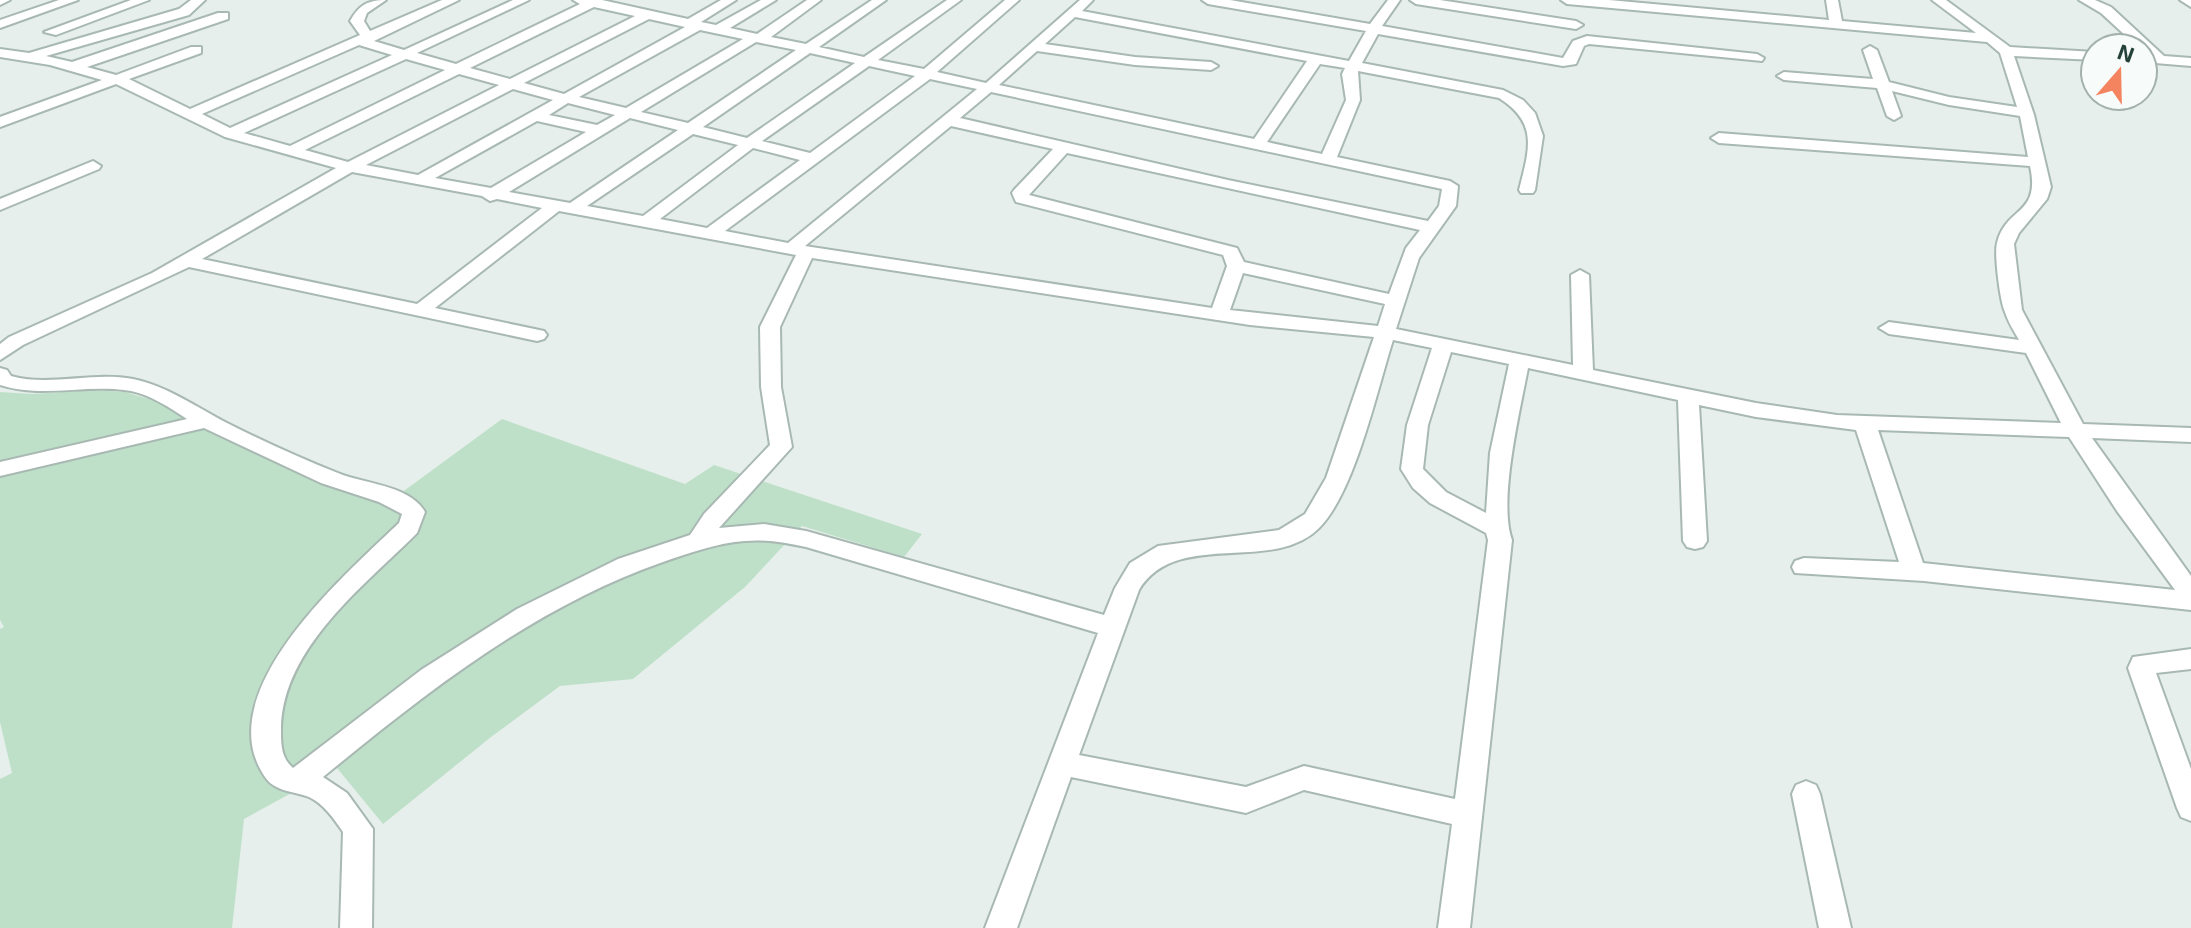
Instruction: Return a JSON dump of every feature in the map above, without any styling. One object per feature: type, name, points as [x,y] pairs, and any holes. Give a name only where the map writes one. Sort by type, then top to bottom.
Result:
[{"type":"street","points":[[0,24],[72,0]]},
{"type":"street","points":[[51,32],[143,0]]},
{"type":"street","points":[[29,56],[184,12],[199,0]]},
{"type":"street","points":[[380,0],[362,11],[357,21],[365,41],[510,84],[812,158]]},
{"type":"street","points":[[188,115],[365,41],[453,0]]},
{"type":"street","points":[[230,134],[523,0]]},
{"type":"street","points":[[418,181],[568,98],[730,0]]},
{"type":"street","points":[[846,0],[877,2]]},
{"type":"street","points":[[645,223],[751,142],[955,0]]},
{"type":"street","points":[[710,234],[926,75],[1013,0]]},
{"type":"street","points":[[699,541],[712,520],[781,447],[771,387],[770,327],[799,250],[1087,0]]},
{"type":"street","points":[[1208,0],[1563,62],[1571,61],[1580,42]]},
{"type":"street","points":[[1327,162],[1353,100],[1348,78],[1373,30],[1394,0]]},
{"type":"street","points":[[1416,0],[1576,25]]},
{"type":"street","points":[[1513,34],[1519,0]]},
{"type":"street","points":[[1752,0],[1756,19]]},
{"type":"street","points":[[1832,0],[1837,26]]},
{"type":"street","points":[[1938,0],[1999,45],[2026,113],[2038,162],[2042,193],[2011,231],[2005,253],[2013,310],[2076,431],[2125,505],[2191,594]]},
{"type":"street","points":[[2085,0],[2106,10],[2160,60],[2191,62]]},
{"type":"street","points":[[2186,0],[2191,3]]},
{"type":"street","points":[[289,152],[590,1],[1327,162],[1448,184],[1449,201],[1444,213],[1416,243],[1338,475],[1312,521],[1299,532],[1281,538],[1179,549],[1151,559],[1139,569],[1127,588],[1001,928]]},
{"type":"street","points":[[717,30],[764,1],[809,4]]},
{"type":"street","points":[[1757,58],[1604,41],[1580,42],[1575,37],[1573,1],[1837,26],[2079,54]]},
{"type":"street","points":[[356,928],[358,829],[330,795],[282,776],[274,768],[269,754],[266,724],[270,693],[282,671],[326,612],[409,527],[414,512],[403,503],[340,483],[206,421],[156,393],[132,385],[103,383],[31,387],[4,380],[1,357],[16,341],[133,289],[350,167],[644,14],[658,2]]},
{"type":"street","points":[[421,310],[561,208],[811,49],[877,2]]},
{"type":"street","points":[[490,196],[809,4]]},
{"type":"street","points":[[1074,13],[1492,91],[1523,106],[1531,117],[1537,144],[1527,190]]},
{"type":"street","points":[[75,66],[223,16]]},
{"type":"street","points":[[1036,47],[1125,60],[1211,66]]},
{"type":"street","points":[[0,122],[196,50]]},
{"type":"street","points":[[1870,50],[1894,116]]},
{"type":"street","points":[[0,53],[75,66],[119,80],[230,134],[289,152],[490,196],[799,250],[1219,314],[1388,333],[1756,410],[1865,424],[2191,435]]},
{"type":"street","points":[[1257,146],[1315,60]]},
{"type":"street","points":[[1784,76],[1881,84],[1949,101],[2026,113]]},
{"type":"street","points":[[535,116],[597,130]]},
{"type":"street","points":[[947,120],[1430,227]]},
{"type":"street","points":[[1719,138],[2038,162]]},
{"type":"street","points":[[1064,147],[1022,190],[1022,198],[1224,248],[1235,256],[1236,266],[1219,314]]},
{"type":"street","points":[[0,205],[93,166]]},
{"type":"street","points":[[186,261],[537,335]]},
{"type":"street","points":[[1236,266],[1397,301]]},
{"type":"street","points":[[1580,275],[1583,374]]},
{"type":"street","points":[[1889,328],[2031,348]]},
{"type":"street","points":[[1444,343],[1420,418],[1412,453],[1412,471],[1422,485],[1438,497],[1496,528]]},
{"type":"street","points":[[1454,928],[1499,563],[1500,540],[1496,528],[1501,453],[1520,360]]},
{"type":"street","points":[[1688,397],[1695,541]]},
{"type":"street","points":[[0,469],[206,421]]},
{"type":"street","points":[[1865,424],[1914,571]]},
{"type":"street","points":[[296,782],[405,696],[557,597],[607,572],[699,541],[755,531],[791,536],[1112,627]]},
{"type":"street","points":[[1804,567],[1914,571],[2191,601]]},
{"type":"street","points":[[2191,659],[2142,664],[2141,668],[2191,808]]},
{"type":"street","points":[[1064,764],[1246,800],[1258,799],[1283,784],[1304,778],[1467,815]]},
{"type":"street","points":[[1806,794],[1835,928]]},
{"type":"green space","points":[[91,390],[125,392],[152,400],[294,469],[386,504],[502,419],[685,484],[714,465],[922,534],[904,557],[802,526],[745,587],[633,679],[560,686],[383,824],[337,768],[244,819],[232,928],[0,928],[0,779],[12,773],[0,722],[0,629],[4,627],[0,620],[0,392],[32,394]]}]
